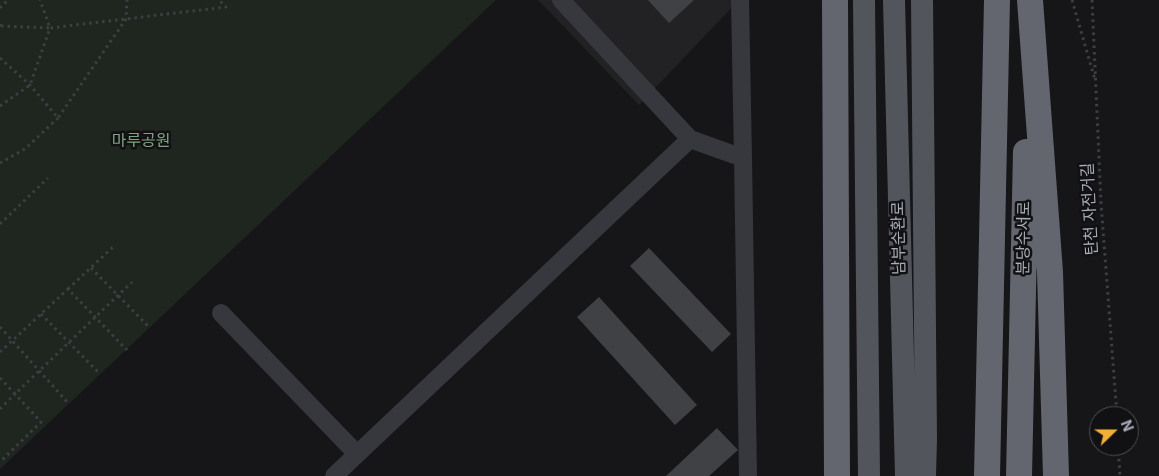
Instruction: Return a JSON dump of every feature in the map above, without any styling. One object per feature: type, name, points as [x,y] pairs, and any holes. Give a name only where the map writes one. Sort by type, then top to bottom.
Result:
[{"type":"highway","points":[[835,0],[837,476]]},
{"type":"highway","name":"분당수서로","points":[[987,476],[996,0]]},
{"type":"highway","points":[[1030,0],[1050,272],[1056,476]]},
{"type":"highway","name":"분당수서로","points":[[1019,476],[1030,0]]},
{"type":"main road","name":"남부순환로","points":[[864,0],[869,476]]},
{"type":"main road","name":"남부순환로","points":[[894,0],[906,476]]},
{"type":"main road","points":[[922,0],[925,476]]},
{"type":"street","points":[[561,0],[690,138],[743,158]]},
{"type":"street","points":[[740,0],[748,476]]},
{"type":"street","points":[[334,476],[690,138]]},
{"type":"street","points":[[221,313],[357,454]]},
{"type":"path","points":[[0,8],[8,0]]},
{"type":"path","points":[[0,106],[30,85],[50,28],[40,0]]},
{"type":"path","points":[[0,163],[25,149],[58,118],[126,19],[127,0]]},
{"type":"path","points":[[0,26],[50,28],[226,7],[219,0]]},
{"type":"path","points":[[1072,0],[1097,88]]},
{"type":"path","name":"탄천 자전거길","points":[[1092,0],[1101,203],[1116,406]]},
{"type":"path","points":[[0,58],[30,85],[58,118]]},
{"type":"path","points":[[0,224],[48,178]]},
{"type":"path","points":[[0,352],[112,247]]},
{"type":"path","points":[[91,268],[150,328]]},
{"type":"path","points":[[0,408],[132,282]]},
{"type":"path","points":[[68,289],[127,350]]},
{"type":"path","points":[[41,314],[100,374]]},
{"type":"path","points":[[0,327],[69,404]]},
{"type":"path","points":[[0,378],[41,422],[1,461]]},
{"type":"path","points":[[1119,456],[1120,476]]},
{"type":"shaded area","points":[[538,0],[739,0],[639,105]]},
{"type":"green space","name":"마루공원","points":[[0,0],[496,0],[0,469]]},
{"type":"building","points":[[648,0],[694,0],[669,23]]},
{"type":"building","points":[[649,248],[731,334],[712,352],[630,266]]},
{"type":"building","points":[[599,297],[697,405],[675,425],[577,317]]},
{"type":"building","points":[[717,428],[738,450],[709,476],[666,476]]}]
